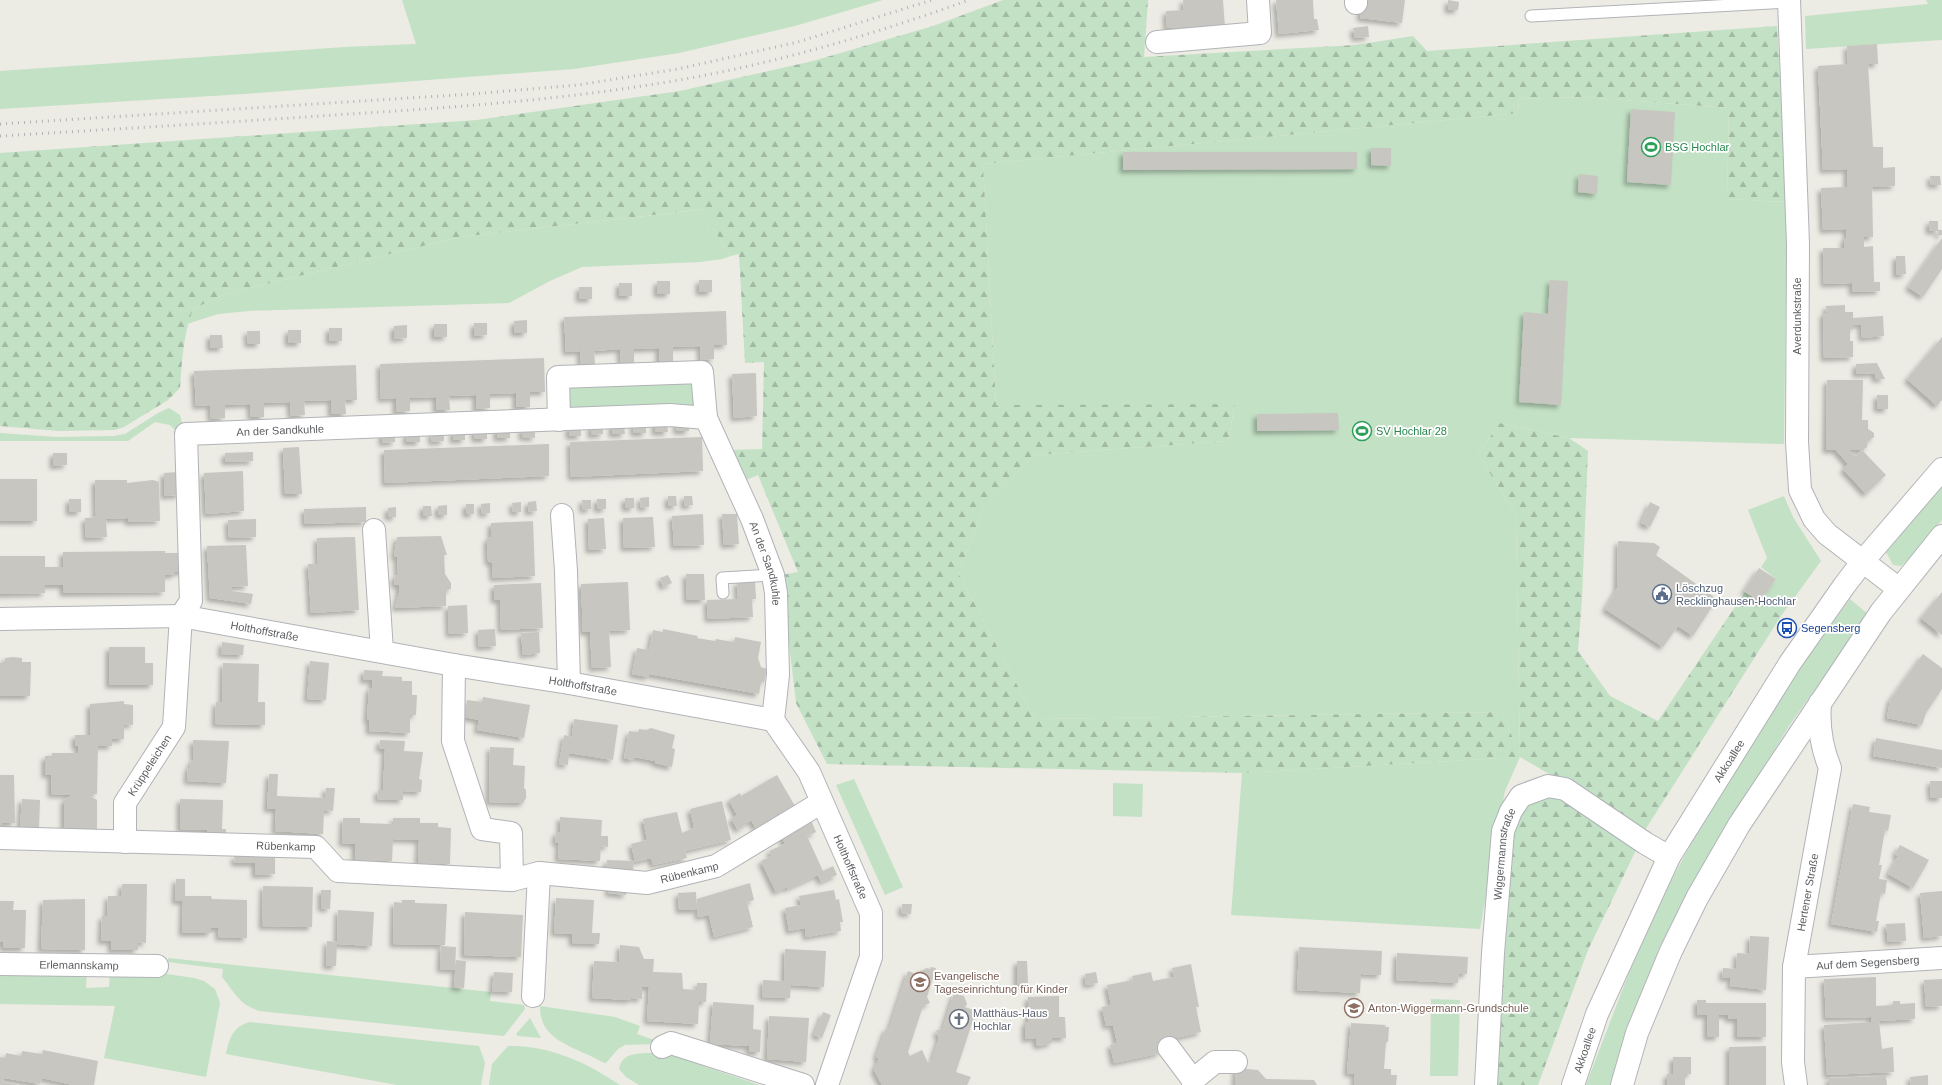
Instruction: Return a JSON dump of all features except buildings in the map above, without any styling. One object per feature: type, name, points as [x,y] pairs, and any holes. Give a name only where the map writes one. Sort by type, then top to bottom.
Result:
[{"type":"street","points":[[1157,42],[1260,33],[1258,0]]},
{"type":"street","name":"Averdunkstraße","points":[[1789,1],[1794,85],[1798,244],[1798,476],[1800,490],[1814,519],[1827,534],[1899,589]]},
{"type":"street","name":"An der Sandkuhle","points":[[559,420],[558,377],[702,372],[706,418],[752,519],[773,575],[776,593],[778,674],[773,720]]},
{"type":"street","name":"An der Sandkuhle","points":[[181,616],[191,601],[186,434],[670,415],[706,418]]},
{"type":"street","name":"Akkoallee","points":[[1573,1085],[1597,1014],[1669,857],[1790,663],[1862,562],[1942,469]]},
{"type":"street","points":[[562,515],[566,571],[569,683]]},
{"type":"street","points":[[374,530],[382,651]]},
{"type":"street","points":[[1622,1085],[1637,1033],[1671,951],[1697,898],[1739,825],[1819,712],[1881,612],[1942,536]]},
{"type":"street","name":"Holthoffstraße","points":[[0,619],[181,616],[773,720],[804,762],[872,913],[871,957],[827,1085]]},
{"type":"street","name":"Krüppeleichen","points":[[125,842],[125,803],[174,726],[181,616]]},
{"type":"street","points":[[454,665],[453,741],[482,829],[511,833],[512,880]]},
{"type":"street","name":"Hertener Straße","points":[[1796,1085],[1793,1062],[1794,967],[1830,768],[1822,749],[1819,712]]},
{"type":"street","name":"Wiggermannstraße","points":[[1486,1085],[1493,953],[1503,830],[1511,811],[1521,796],[1548,786],[1564,789],[1645,843],[1669,857]]},
{"type":"street","name":"Rübenkamp","points":[[125,842],[316,847],[338,871],[512,880],[539,873],[647,883],[716,866],[822,802]]},
{"type":"street","points":[[0,838],[125,842]]},
{"type":"street","points":[[533,996],[539,873]]},
{"type":"street","name":"Auf dem Segensberg","points":[[1794,967],[1942,958]]},
{"type":"street","name":"Erlemannskamp","points":[[0,964],[157,966]]},
{"type":"street","points":[[662,1047],[672,1043],[803,1085]]},
{"type":"street","points":[[1169,1048],[1193,1083],[1215,1062],[1236,1062]]},
{"type":"lane","points":[[1531,16],[1789,1]]},
{"type":"lane","points":[[1633,1085],[1647,1036],[1680,955],[1704,904],[1746,831],[1819,712],[1888,619],[1942,552]]},
{"type":"lane","points":[[723,593],[722,578],[773,575]]},
{"type":"green space","points":[[402,0],[883,0],[795,26],[679,53],[574,69],[244,94],[0,109],[0,71],[345,47],[416,44]]},
{"type":"green space","points":[[1003,0],[1148,0],[1144,57],[1356,45],[1413,36],[1427,51],[1777,26],[1787,202],[1727,199],[1729,108],[1585,97],[1518,99],[1519,113],[983,164],[996,405],[1235,404],[1228,441],[1034,455],[983,508],[959,574],[1035,719],[1502,712],[1520,756],[1516,515],[1478,454],[1500,423],[1569,438],[1588,451],[1582,599],[1578,651],[1610,696],[1658,721],[1745,592],[1781,616],[1645,830],[1520,757],[1242,773],[827,764],[796,703],[781,575],[798,572],[758,475],[744,481],[731,450],[762,449],[764,362],[745,363],[739,254],[731,256],[712,227],[706,209],[460,237],[225,294],[193,309],[185,338],[180,388],[168,400],[124,427],[115,430],[59,431],[0,426],[0,153],[477,120],[680,91],[813,61],[933,26]]},
{"type":"green space","points":[[1926,0],[1942,0],[1942,40],[1806,49],[1805,16],[1928,4]]},
{"type":"green space","name":"SV Hochlar 28","points":[[1585,97],[1729,108],[1727,199],[1787,202],[1784,444],[1569,438],[1500,423],[1478,454],[1516,515],[1520,757],[1502,712],[1035,719],[959,574],[983,508],[1034,455],[1228,441],[1235,405],[996,405],[983,164],[1519,113],[1518,99]]},
{"type":"green space","points":[[707,209],[712,227],[731,256],[722,259],[700,262],[582,267],[550,281],[509,303],[249,311],[218,314],[187,324],[193,309],[225,294],[460,237]]},
{"type":"green space","points":[[691,376],[695,407],[564,411],[563,381]]},
{"type":"green space","points":[[169,408],[180,415],[183,426],[182,437],[170,425],[155,422],[128,441],[0,441],[0,433],[57,437],[113,436],[125,434],[158,413]]},
{"type":"green space","points":[[1942,484],[1942,520],[1909,559],[1901,566],[1893,565],[1886,552],[1889,547]]},
{"type":"green space","points":[[1784,496],[1793,517],[1821,561],[1781,616],[1760,602],[1776,579],[1761,567],[1767,558],[1748,510]]},
{"type":"green space","points":[[1850,599],[1868,614],[1789,726],[1727,828],[1614,1085],[1586,1085],[1630,970],[1666,890],[1693,840],[1792,680]]},
{"type":"green space","points":[[1520,757],[1505,791],[1480,929],[1231,915],[1242,773]]},
{"type":"green space","points":[[854,779],[903,887],[885,895],[836,785]]},
{"type":"green space","points":[[1113,783],[1143,784],[1142,817],[1113,816]]},
{"type":"green space","points":[[1544,796],[1559,798],[1637,848],[1588,950],[1538,1085],[1493,1085],[1512,835],[1521,809]]},
{"type":"green space","points":[[168,958],[491,992],[490,1001],[524,1005],[525,1009],[504,1036],[259,1011],[247,1005],[238,997],[222,977],[223,969],[168,962]]},
{"type":"green space","points":[[0,969],[87,971],[86,988],[109,987],[110,972],[154,972],[204,981],[215,989],[220,1003],[206,1077],[104,1058],[115,1006],[0,1004]]},
{"type":"green space","points":[[1431,999],[1460,1000],[1458,1076],[1430,1076]]},
{"type":"green space","points":[[540,1006],[615,1017],[640,1026],[637,1034],[660,1042],[659,1044],[625,1045],[618,1049],[606,1063],[602,1062],[561,1042],[553,1036],[546,1028],[541,1018]]},
{"type":"green space","points":[[530,1018],[541,1038],[518,1036],[516,1034]]},
{"type":"green space","points":[[250,1022],[479,1046],[485,1063],[481,1085],[397,1085],[226,1054],[230,1038],[236,1030],[244,1024]]},
{"type":"green space","points":[[508,1046],[538,1048],[567,1056],[594,1069],[620,1085],[489,1085],[492,1064]]},
{"type":"green space","points":[[666,1051],[706,1067],[760,1085],[639,1085],[626,1077],[619,1069],[622,1062],[631,1055]]},
{"type":"railway","points":[[0,124],[472,94],[578,85],[678,69],[798,42],[932,0]]},
{"type":"railway","points":[[0,136],[219,123],[515,102],[638,87],[716,73],[789,56],[862,36],[969,0]]},
{"type":"place","name":"BSG Hochlar","points":[[1651,147]]},
{"type":"place","name":"SV Hochlar 28","points":[[1362,431]]},
{"type":"place","name":"Löschzug Recklinghausen-Hochlar","points":[[1662,594]]},
{"type":"place","name":"Segensberg","points":[[1787,628]]},
{"type":"place","name":"Evangelische Tageseinrichtung für Kinder","points":[[920,982]]},
{"type":"place","name":"Anton-Wiggermann-Grundschule","points":[[1354,1008]]},
{"type":"place","name":"Matthäus-Haus Hochlar","points":[[959,1019]]}]
